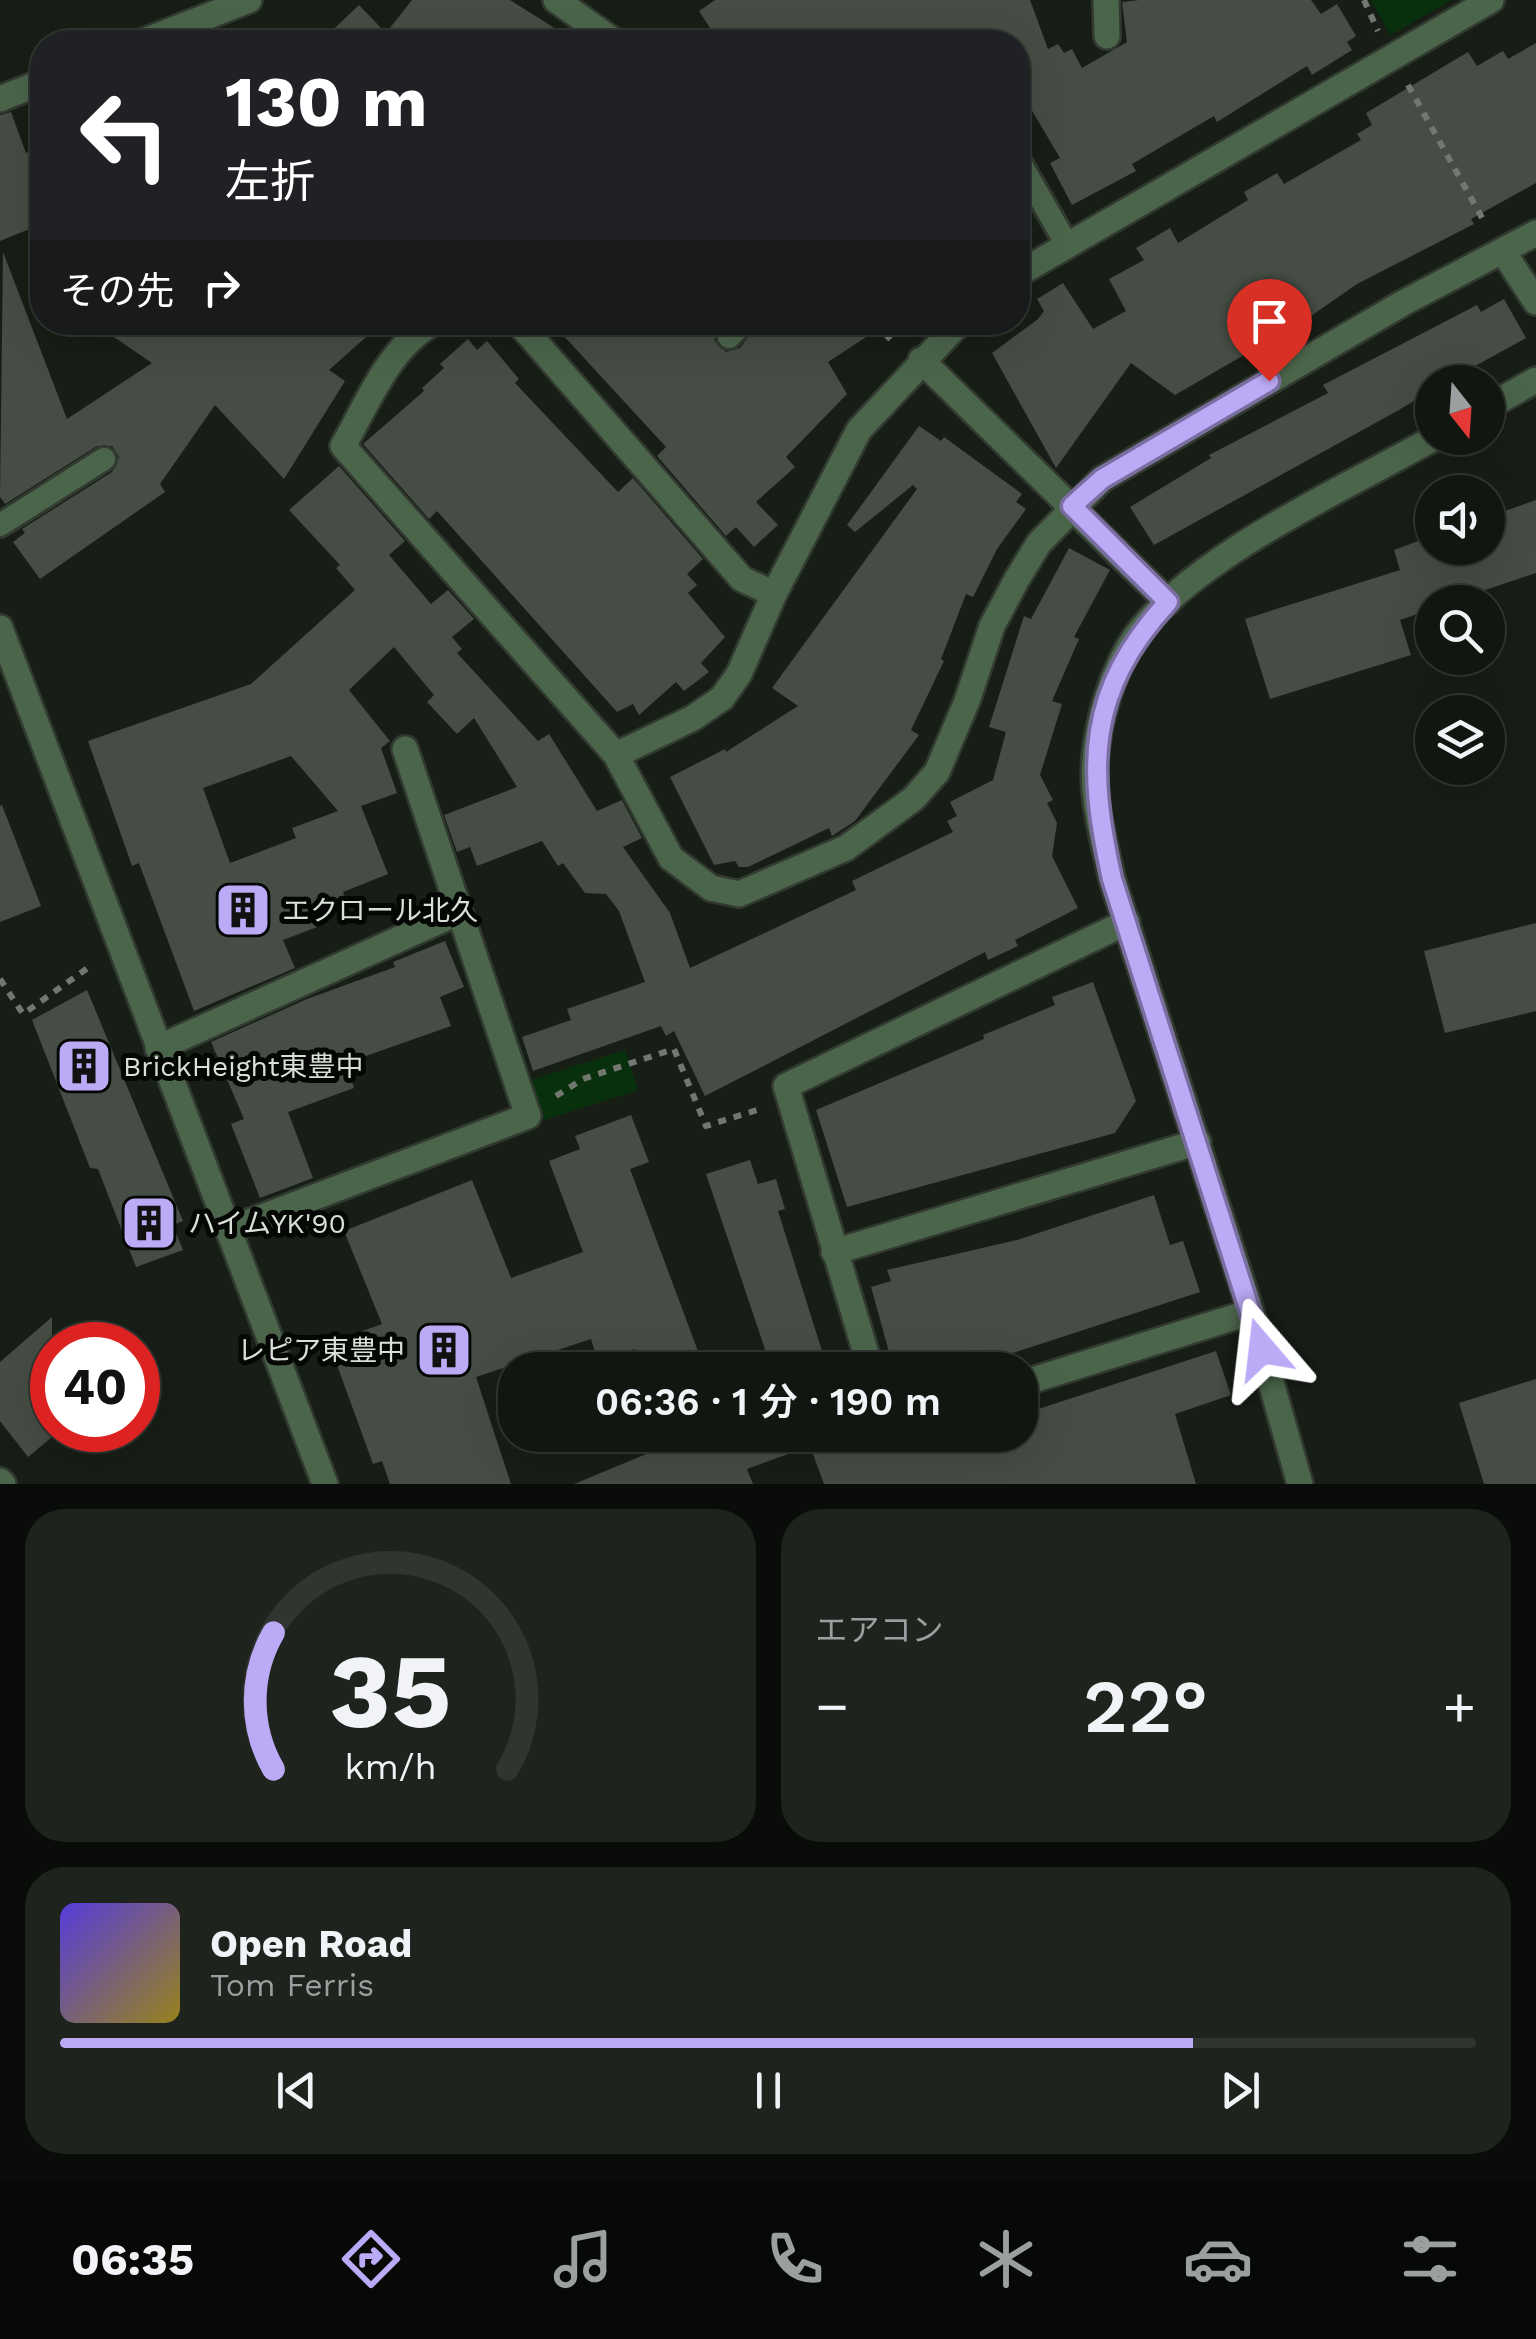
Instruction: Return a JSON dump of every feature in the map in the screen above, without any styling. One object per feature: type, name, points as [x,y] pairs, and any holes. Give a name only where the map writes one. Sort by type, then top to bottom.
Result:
[{"type":"street","points":[[173,30],[249,0]]},
{"type":"street","points":[[556,0],[598,30]]},
{"type":"street","points":[[1106,0],[1106,36]]},
{"type":"street","points":[[1030,267],[1491,0]]},
{"type":"street","points":[[0,99],[30,87]]},
{"type":"street","points":[[412,335],[396,354],[343,446],[616,755],[671,858],[711,888],[739,894],[846,848],[882,824],[936,772],[967,702],[992,626],[1039,543],[1102,479],[1403,303],[1536,233]]},
{"type":"street","points":[[1504,253],[1536,302]]},
{"type":"street","points":[[529,335],[742,579],[774,594]]},
{"type":"street","points":[[616,755],[693,718],[722,698],[739,674],[774,594],[859,430],[947,335]]},
{"type":"street","points":[[921,360],[1168,602]]},
{"type":"street","points":[[1505,397],[1536,380]]},
{"type":"street","points":[[1300,1484],[1251,1312],[1127,922],[1099,818],[1094,760],[1108,695],[1136,637],[1168,602],[1232,553],[1415,449]]},
{"type":"street","points":[[0,628],[324,1484]]},
{"type":"street","points":[[228,1230],[528,1116],[405,748]]},
{"type":"street","points":[[158,1048],[460,912]]},
{"type":"street","points":[[865,1352],[786,1086],[1127,922]]},
{"type":"street","points":[[834,1252],[1198,1142]]},
{"type":"street","points":[[1038,1378],[1251,1312]]},
{"type":"lane","points":[[1030,179],[1067,245]]},
{"type":"lane","points":[[0,525],[104,459]]},
{"type":"path","points":[[1364,0],[1504,253]]},
{"type":"path","points":[[0,980],[23,1014],[92,965]]},
{"type":"path","points":[[526,1109],[584,1079],[674,1048],[706,1126],[768,1107]]},
{"type":"green space","points":[[1371,0],[1452,0],[1390,35]]},
{"type":"green space","points":[[625,1050],[638,1090],[544,1120],[531,1080]]},
{"type":"building","points":[[412,0],[510,0],[558,30],[388,30]]},
{"type":"building","points":[[715,0],[1030,0],[1048,49],[1058,44],[1064,53],[1072,49],[1082,68],[1127,42],[1122,2],[1139,0],[1311,0],[1321,14],[1337,4],[1356,36],[1347,42],[1352,50],[1312,75],[1307,66],[1217,122],[1214,116],[1132,164],[1136,171],[1072,205],[1050,163],[1060,158],[1030,107],[1030,30],[711,30],[699,11]]},
{"type":"building","points":[[359,5],[383,30],[333,30]]},
{"type":"building","points":[[1536,43],[1536,183],[1471,219],[1474,224],[1357,284],[1311,316],[1175,395],[1131,363],[1056,468],[992,353],[1016,335],[1030,335],[1030,325],[1044,311],[1037,299],[1063,283],[1093,329],[1126,311],[1109,279],[1144,260],[1136,248],[1170,228],[1178,243],[1248,200],[1244,192],[1277,173],[1284,184],[1361,140],[1357,134],[1372,125],[1366,113],[1468,52],[1477,66],[1503,51],[1508,59]]},
{"type":"building","points":[[11,112],[26,153],[30,151],[30,229],[0,241],[0,115]]},
{"type":"building","points":[[3,252],[30,322],[30,335],[35,335],[67,419],[152,363],[111,335],[368,335],[329,370],[345,381],[284,479],[215,405],[160,484],[165,492],[40,579],[13,542],[25,533],[22,529],[112,472],[119,457],[112,446],[97,446],[5,504],[0,497]]},
{"type":"building","points":[[1504,299],[1526,338],[1477,365],[1415,365],[1415,400],[1154,545],[1130,507],[1211,458],[1209,455],[1328,393],[1323,385],[1477,305],[1481,312]]},
{"type":"building","points":[[563,335],[716,335],[714,340],[726,352],[740,348],[750,335],[869,335],[828,362],[847,394],[786,457],[795,467],[756,502],[778,525],[754,547],[736,527],[726,536],[657,456],[666,447]]},
{"type":"building","points":[[468,339],[477,350],[487,341],[519,379],[515,383],[618,492],[633,478],[703,559],[687,574],[697,585],[688,593],[725,637],[701,663],[709,672],[684,691],[676,682],[639,715],[633,704],[617,712],[437,511],[429,519],[363,444],[424,391],[422,388],[444,368],[440,364]]},
{"type":"building","points":[[919,426],[941,441],[944,437],[1022,494],[1016,502],[1026,509],[997,549],[973,597],[966,594],[941,659],[944,661],[911,730],[919,735],[855,821],[832,836],[829,828],[748,867],[739,867],[735,861],[714,865],[670,777],[725,749],[726,752],[798,706],[772,688],[917,489],[913,485],[855,532],[847,525]]},
{"type":"building","points":[[339,466],[405,541],[389,555],[431,604],[448,590],[474,619],[452,637],[462,649],[457,653],[538,741],[549,734],[597,811],[622,800],[642,838],[623,847],[670,913],[690,968],[856,890],[852,881],[953,832],[947,821],[957,816],[950,802],[993,780],[1006,732],[989,727],[1024,616],[1031,619],[1069,548],[1110,570],[1074,637],[1079,639],[1052,701],[1062,704],[1040,775],[1053,800],[1047,803],[1057,823],[1052,856],[1078,908],[1015,940],[1018,946],[988,960],[985,952],[705,1096],[674,1031],[666,1036],[661,1026],[533,1071],[522,1037],[571,1020],[567,1009],[645,982],[619,911],[606,894],[585,893],[563,863],[558,866],[542,841],[477,866],[470,847],[457,852],[444,815],[517,787],[474,718],[457,734],[427,702],[434,695],[394,647],[349,690],[390,741],[381,748],[397,793],[361,806],[388,874],[343,892],[347,903],[312,916],[317,927],[283,940],[295,968],[194,1011],[139,863],[132,866],[88,741],[251,684],[355,590],[336,568],[340,565],[289,510]],"holes":[[[291,756],[338,811],[292,828],[296,838],[230,863],[203,788]]]},
{"type":"building","points":[[1536,500],[1536,573],[1500,585],[1415,585],[1415,615],[1400,620],[1411,655],[1270,699],[1245,619],[1400,570],[1394,550],[1415,542],[1415,565],[1505,565],[1505,511]]},
{"type":"building","points":[[0,806],[41,906],[0,922]]},
{"type":"building","points":[[1536,923],[1536,1011],[1445,1033],[1424,951]]},
{"type":"building","points":[[445,941],[464,987],[440,997],[451,1026],[346,1063],[354,1088],[288,1112],[313,1178],[260,1198],[231,1124],[244,1119],[211,1042],[307,999],[395,967],[393,962]]},
{"type":"building","points":[[1093,982],[1136,1101],[1115,1133],[847,1207],[816,1110],[984,1039],[983,1035],[1055,1005],[1052,997]]},
{"type":"building","name":"BrickHeight東豊中","points":[[87,990],[183,1221],[173,1225],[183,1250],[136,1267],[98,1169],[90,1168],[32,1020]]},
{"type":"building","name":"レピア東豊中","points":[[631,1115],[649,1162],[630,1169],[698,1352],[595,1352],[591,1339],[552,1352],[498,1352],[498,1370],[476,1377],[511,1484],[390,1484],[382,1461],[373,1464],[329,1343],[382,1324],[344,1231],[472,1180],[511,1278],[583,1252],[549,1161],[580,1149],[575,1136]]},
{"type":"building","points":[[750,1160],[758,1184],[776,1179],[785,1209],[778,1211],[822,1352],[766,1352],[706,1174]]},
{"type":"building","points":[[1154,1195],[1170,1245],[1183,1241],[1200,1292],[1016,1352],[889,1352],[871,1287],[891,1281],[887,1270],[1017,1240]]},
{"type":"building","points":[[30,1336],[30,1452],[34,1452],[28,1457],[0,1421],[0,1362]]},
{"type":"building","points":[[1216,1351],[1231,1395],[1175,1414],[1196,1484],[824,1484],[812,1452],[1038,1452],[1038,1409]]},
{"type":"building","points":[[1536,1379],[1536,1484],[1484,1484],[1459,1403]]},
{"type":"building","points":[[651,1452],[794,1452],[747,1469],[753,1484],[574,1484]]},
{"type":"place","name":"エクロール北久","points":[[243,910]]},
{"type":"place","name":"BrickHeight東豊中","points":[[84,1066]]},
{"type":"place","name":"ハイムYK'90","points":[[149,1223]]},
{"type":"place","name":"レピア東豊中","points":[[444,1350]]},
{"type":"route","points":[[1262,1349],[1112,879],[1099,818],[1094,760],[1108,695],[1136,637],[1168,602],[1072,506],[1102,479],[1269,381]]}]
